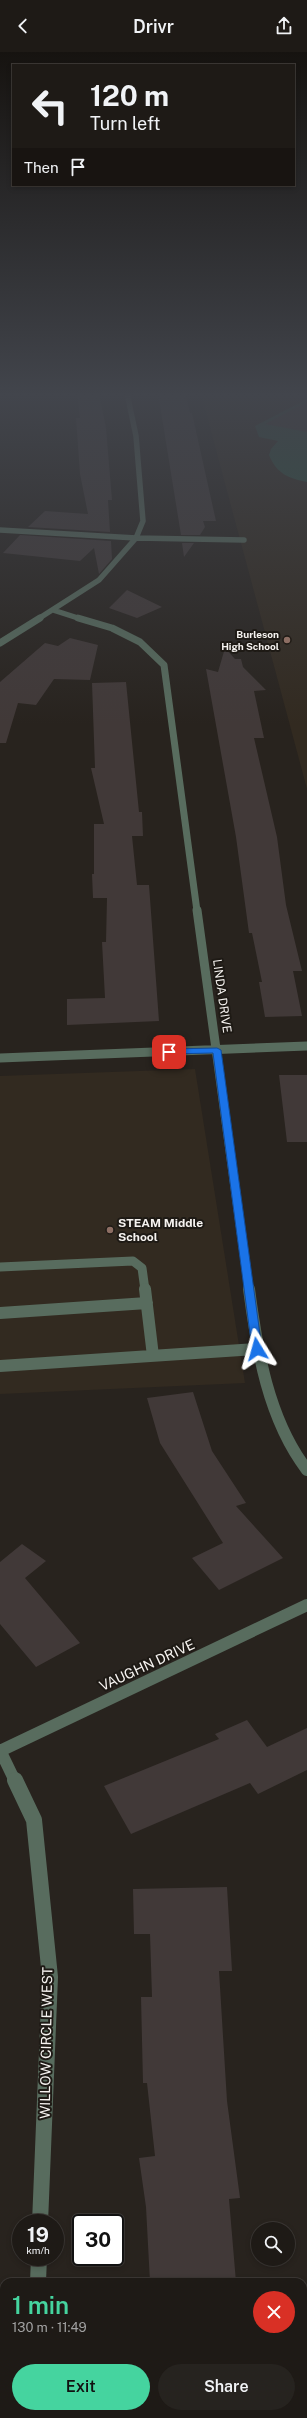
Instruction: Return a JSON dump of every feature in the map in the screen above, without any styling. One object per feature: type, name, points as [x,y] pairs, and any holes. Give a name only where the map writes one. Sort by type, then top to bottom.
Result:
[{"type":"street","points":[[0,643],[99,580],[136,538],[143,521],[142,503]]},
{"type":"street","points":[[0,530],[136,538],[244,540]]},
{"type":"street","name":"LINDA DRIVE","points":[[53,610],[112,628],[140,642],[164,665],[257,1349],[271,1393],[297,1460],[307,1470]]},
{"type":"street","points":[[0,1058],[307,1046]]},
{"type":"street","points":[[0,1267],[133,1261],[142,1268],[154,1356]]},
{"type":"street","points":[[0,1313],[146,1303]]},
{"type":"street","points":[[0,1366],[257,1349]]},
{"type":"street","name":"VAUGHN DRIVE","points":[[0,1751],[307,1605]]},
{"type":"street","name":"WILLOW CIRCLE WEST","points":[[0,1751],[34,1820],[50,1977],[40,2214]]},
{"type":"street","points":[[38,2278],[39,2266]]},
{"type":"shaded area","points":[[230,503],[307,503],[307,789]]},
{"type":"shaded area","name":"STEAM Middle School","points":[[195,1069],[245,1383],[0,1394],[0,1076]]},
{"type":"building","points":[[86,503],[108,503],[110,532],[28,527],[45,511],[88,514]]},
{"type":"building","points":[[176,503],[212,503],[216,521],[203,521],[205,527],[200,535],[181,535]]},
{"type":"building","points":[[20,535],[111,541],[112,559],[99,574],[94,548],[80,561],[3,553]]},
{"type":"building","points":[[182,543],[194,543],[184,557]]},
{"type":"building","points":[[127,590],[162,607],[137,618],[109,608]]},
{"type":"building","points":[[70,638],[98,645],[90,680],[54,679],[36,705],[18,703],[6,743],[0,743],[0,682],[45,643],[58,646]]},
{"type":"building","points":[[225,648],[235,659],[241,659],[243,667],[266,690],[254,691],[264,738],[254,738],[277,837],[286,905],[302,971],[293,971],[302,1016],[265,1017],[259,982],[262,982],[252,933],[249,933],[236,837],[206,669],[218,672]]},
{"type":"building","points":[[126,682],[139,812],[142,812],[143,836],[132,836],[137,885],[149,885],[159,1021],[67,1025],[67,999],[105,998],[102,942],[106,942],[107,898],[93,898],[92,874],[94,874],[94,824],[104,824],[91,768],[95,768],[92,683]]},
{"type":"building","points":[[279,1075],[307,1075],[307,1142],[287,1142]]},
{"type":"building","points":[[193,1392],[212,1451],[246,1503],[236,1506],[283,1558],[219,1590],[192,1558],[223,1543],[160,1443],[147,1398]]},
{"type":"building","points":[[22,1544],[46,1561],[25,1578],[80,1643],[36,1667],[0,1624],[0,1562]]},
{"type":"building","points":[[247,1720],[267,1747],[307,1728],[307,1770],[258,1794],[250,1783],[131,1834],[104,1786],[219,1739],[215,1734]]},
{"type":"building","points":[[227,1887],[232,1971],[219,1971],[227,2101],[240,2198],[229,2199],[236,2278],[150,2278],[146,2207],[139,2158],[155,2156],[147,2083],[143,2083],[141,1997],[152,1997],[150,1934],[134,1934],[133,1889]]},
{"type":"place","name":"Burleson High School","points":[[287,640]]},
{"type":"place","name":"STEAM Middle School","points":[[110,1230]]},
{"type":"route","points":[[169,1052],[217,1050],[257,1349]]}]
